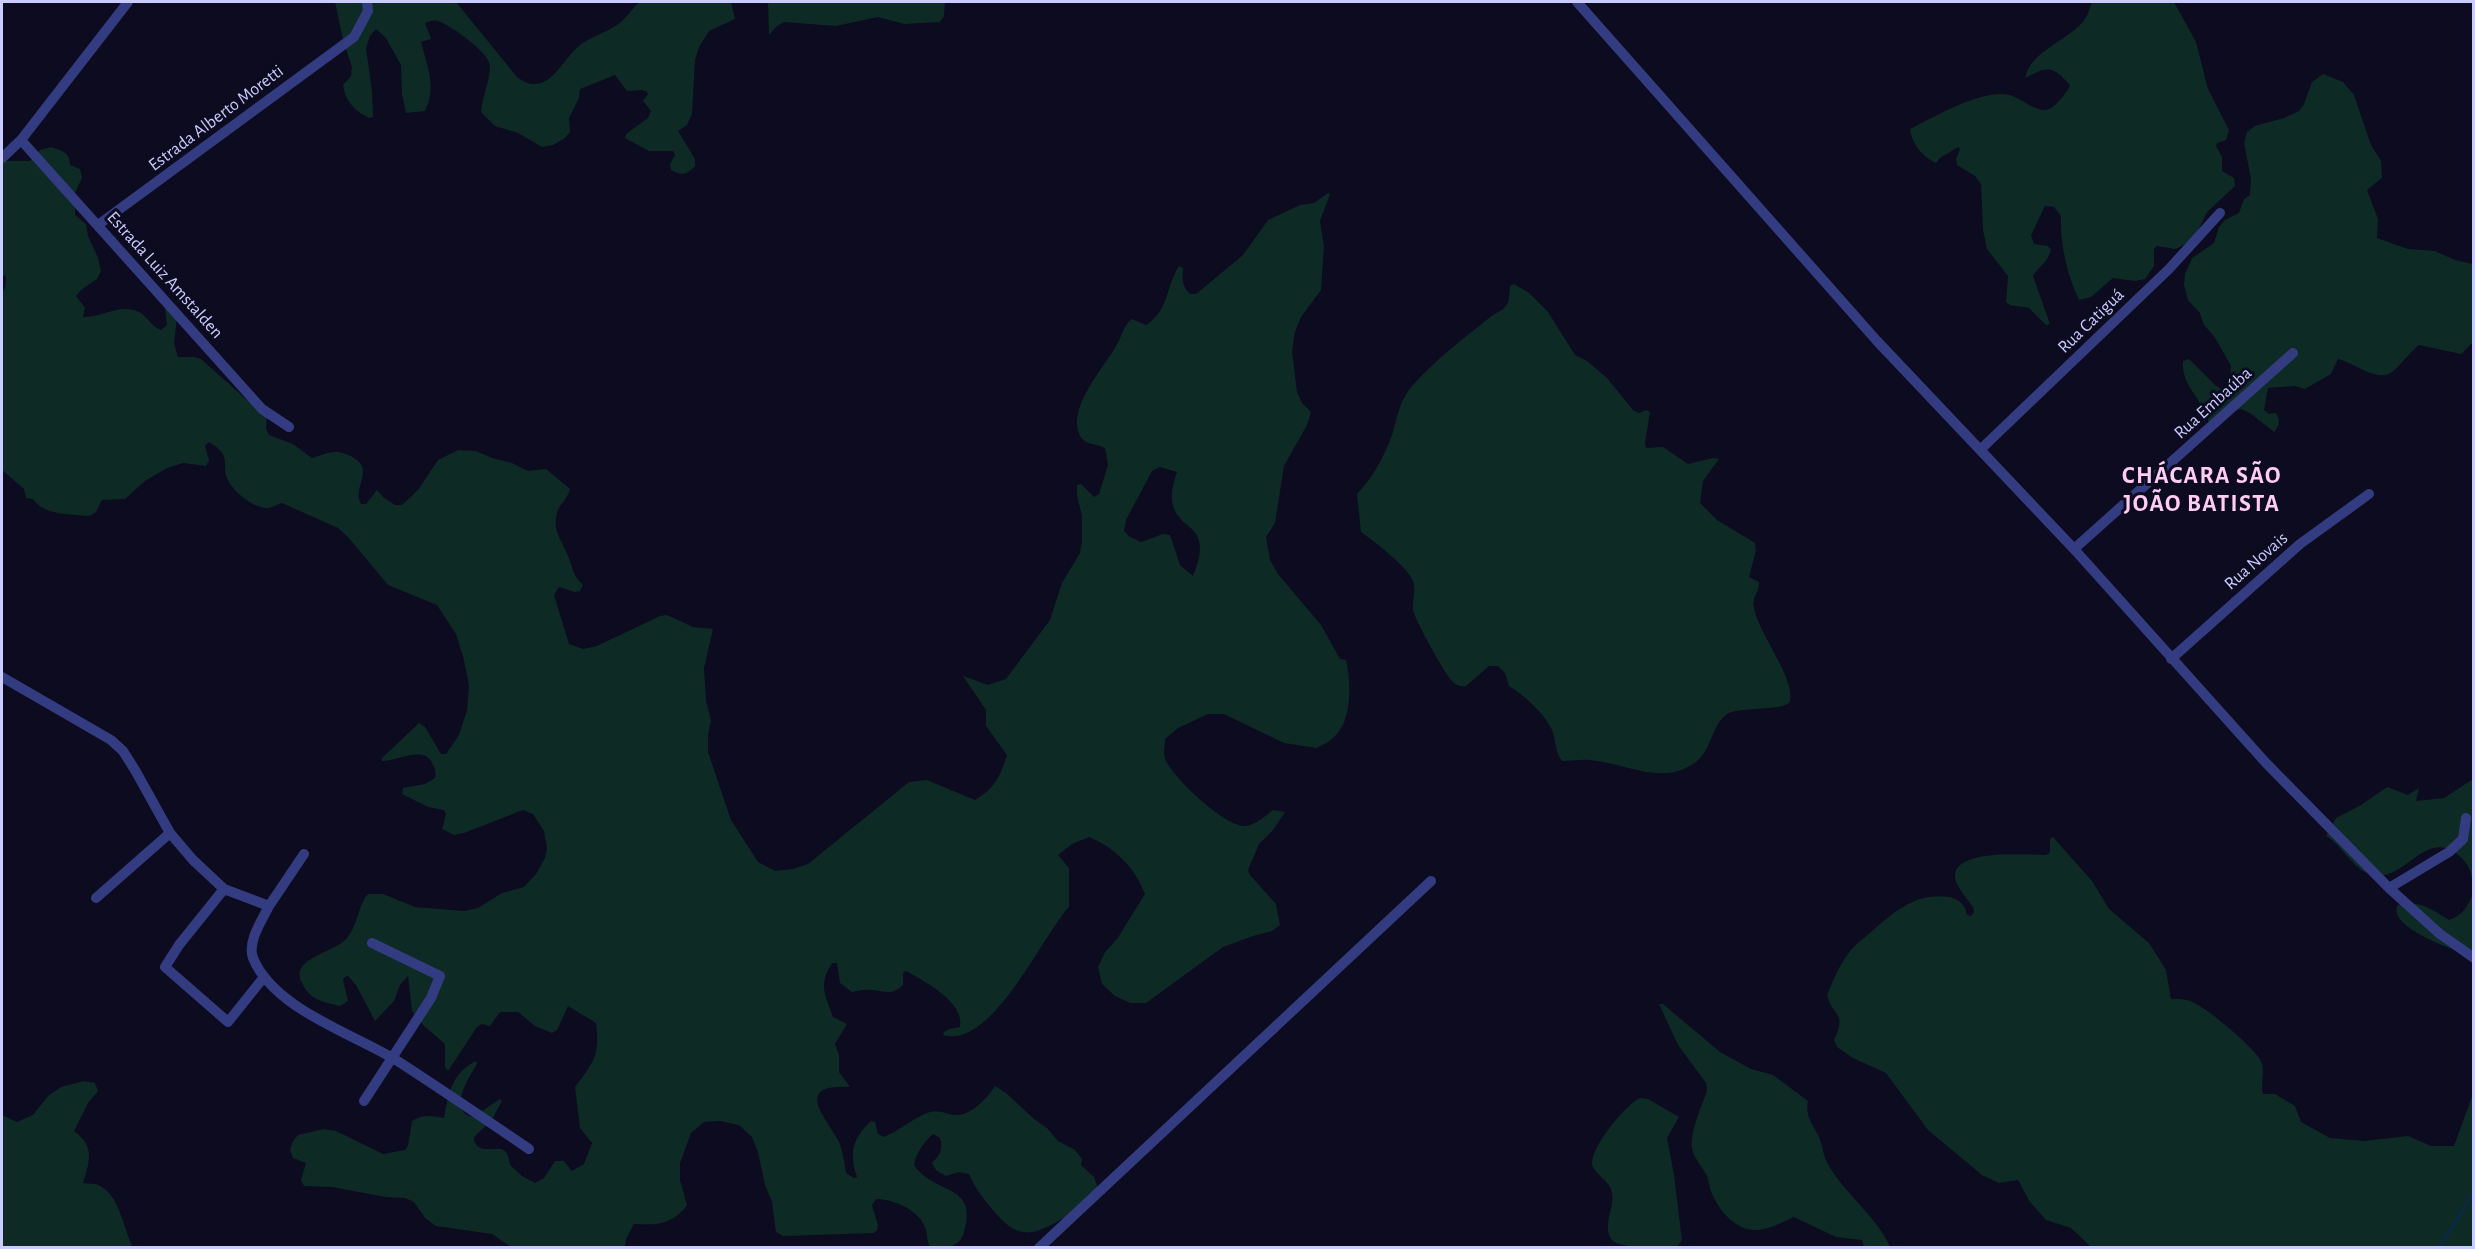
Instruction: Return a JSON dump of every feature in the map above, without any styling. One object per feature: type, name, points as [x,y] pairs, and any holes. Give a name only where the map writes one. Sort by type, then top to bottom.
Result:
[{"type":"street","points":[[2,158],[21,140],[128,2]]},
{"type":"street","name":"Estrada Alberto Moretti","points":[[98,225],[354,37],[368,11],[366,2]]},
{"type":"street","points":[[1577,2],[1878,340],[2074,549],[2266,763],[2389,888],[2440,934],[2474,958]]},
{"type":"street","name":"Estrada Luiz Amstalden","points":[[21,140],[262,409],[290,427]]},
{"type":"street","name":"Rua Catiguá","points":[[1981,449],[2169,269],[2220,213]]},
{"type":"street","name":"Rua Embaúba","points":[[2074,549],[2293,353]]},
{"type":"street","name":"Rua Novais","points":[[2171,659],[2300,544],[2369,494]]},
{"type":"street","points":[[2,677],[111,740],[123,751],[171,833],[193,861],[224,889],[269,906]]},
{"type":"street","points":[[2389,888],[2449,852],[2463,839],[2466,818]]},
{"type":"street","points":[[96,898],[171,833]]},
{"type":"street","points":[[304,854],[269,906],[254,937],[252,955],[264,977],[279,991],[324,1023],[393,1059],[529,1149]]},
{"type":"street","points":[[1039,1248],[1431,881]]},
{"type":"street","points":[[224,889],[165,967],[228,1022],[264,977]]},
{"type":"street","points":[[364,1101],[393,1059],[430,998],[440,976],[372,943]]},
{"type":"green space","points":[[335,2],[456,2],[517,77],[528,83],[537,84],[552,76],[579,46],[620,23],[639,2],[731,2],[735,19],[709,31],[699,47],[695,60],[692,114],[687,125],[678,131],[695,159],[695,166],[687,173],[681,174],[671,170],[670,164],[675,155],[673,151],[649,151],[625,138],[626,134],[648,118],[651,111],[643,101],[647,92],[627,91],[615,75],[580,89],[579,98],[569,118],[570,132],[553,145],[542,147],[518,133],[495,126],[481,112],[490,72],[488,60],[469,40],[438,21],[425,23],[431,39],[421,42],[431,85],[429,102],[425,111],[406,113],[402,94],[401,65],[386,38],[376,29],[370,36],[366,48],[373,117],[369,118],[352,105],[344,91],[343,85],[351,76],[352,67],[344,44]]},
{"type":"green space","points":[[768,2],[945,2],[944,16],[940,22],[904,24],[878,17],[836,26],[784,22],[769,35]]},
{"type":"green space","points":[[2092,2],[2174,2],[2196,42],[2208,89],[2229,130],[2226,140],[2217,143],[2216,146],[2222,157],[2222,171],[2234,178],[2235,186],[2207,212],[2194,239],[2176,249],[2156,246],[2154,266],[2145,279],[2135,281],[2113,278],[2091,297],[2079,300],[2065,259],[2061,216],[2054,207],[2045,206],[2031,235],[2034,244],[2048,246],[2051,250],[2033,276],[2050,324],[2046,325],[2029,308],[2010,305],[2006,302],[2008,276],[1987,249],[1983,230],[1981,184],[1975,176],[1957,165],[1956,159],[1960,149],[1958,147],[1936,163],[1919,150],[1910,129],[1945,111],[1986,96],[2010,95],[2035,108],[2045,110],[2052,107],[2067,92],[2070,85],[2059,74],[2049,70],[2039,71],[2025,78],[2029,68],[2042,53],[2078,27],[2086,17]]},
{"type":"green space","points":[[2323,74],[2343,82],[2354,95],[2371,145],[2381,161],[2382,178],[2367,190],[2378,219],[2377,238],[2408,249],[2435,251],[2455,260],[2473,264],[2473,342],[2461,354],[2419,345],[2392,372],[2386,375],[2372,374],[2338,359],[2331,374],[2305,389],[2295,386],[2268,388],[2264,410],[2269,414],[2276,413],[2279,421],[2274,432],[2250,413],[2241,409],[2231,412],[2209,430],[2205,412],[2186,380],[2183,361],[2189,359],[2215,385],[2225,391],[2229,388],[2231,366],[2214,336],[2204,325],[2200,313],[2188,300],[2184,285],[2185,274],[2192,258],[2214,243],[2219,227],[2225,220],[2239,213],[2244,199],[2250,195],[2251,179],[2244,143],[2247,132],[2255,126],[2299,111],[2312,82]]},
{"type":"green space","points":[[51,147],[62,151],[69,157],[70,165],[80,169],[82,178],[75,193],[75,215],[86,224],[101,271],[97,279],[76,296],[85,308],[83,317],[124,309],[132,310],[142,313],[161,330],[167,325],[165,309],[167,307],[177,317],[174,343],[178,357],[201,359],[246,399],[265,409],[266,429],[269,435],[293,444],[312,458],[326,453],[344,453],[361,464],[363,472],[359,500],[361,504],[366,504],[377,490],[395,505],[402,505],[418,490],[438,460],[458,450],[476,451],[528,471],[546,469],[570,489],[558,510],[556,525],[575,575],[583,585],[580,591],[575,592],[559,587],[554,595],[569,644],[583,649],[597,646],[660,616],[667,615],[693,627],[713,629],[704,668],[706,701],[711,720],[708,752],[731,820],[758,862],[775,871],[808,864],[909,782],[927,780],[975,800],[992,786],[999,776],[1007,755],[986,726],[986,710],[963,676],[988,685],[1006,679],[1050,620],[1062,583],[1080,553],[1082,516],[1077,485],[1081,484],[1094,497],[1099,494],[1108,465],[1105,448],[1083,440],[1077,426],[1078,415],[1088,390],[1129,322],[1132,319],[1146,325],[1154,319],[1163,305],[1179,266],[1183,268],[1185,288],[1190,294],[1196,294],[1243,255],[1268,220],[1300,205],[1314,203],[1328,193],[1330,194],[1320,221],[1324,247],[1321,290],[1301,317],[1295,332],[1292,351],[1297,392],[1302,403],[1311,412],[1307,425],[1284,466],[1275,523],[1266,537],[1270,560],[1278,574],[1321,625],[1340,659],[1346,660],[1349,680],[1347,712],[1340,731],[1317,748],[1284,743],[1224,714],[1208,714],[1178,728],[1165,739],[1164,749],[1165,758],[1177,776],[1200,800],[1226,819],[1245,826],[1257,822],[1273,810],[1285,812],[1273,830],[1259,844],[1248,870],[1276,904],[1280,925],[1272,931],[1223,947],[1146,1003],[1130,1003],[1115,996],[1102,984],[1098,967],[1105,952],[1117,939],[1145,894],[1141,884],[1123,859],[1089,837],[1072,844],[1058,855],[1069,868],[1069,907],[1014,988],[979,1026],[961,1035],[943,1035],[949,1029],[960,1027],[960,1018],[956,1009],[942,993],[906,971],[903,973],[903,985],[895,991],[888,992],[867,990],[852,992],[840,983],[837,963],[832,963],[825,978],[825,995],[833,1017],[847,1024],[835,1044],[839,1055],[839,1072],[850,1087],[833,1087],[823,1090],[818,1096],[818,1103],[840,1144],[846,1173],[854,1178],[857,1177],[853,1161],[854,1147],[856,1140],[871,1121],[875,1122],[878,1134],[884,1137],[930,1112],[938,1111],[955,1115],[969,1112],[984,1100],[995,1086],[1047,1128],[1058,1141],[1075,1150],[1082,1159],[1081,1165],[1094,1177],[1098,1188],[1086,1204],[1039,1230],[1023,1232],[1015,1230],[992,1209],[969,1174],[959,1172],[946,1176],[936,1170],[932,1163],[939,1154],[941,1146],[940,1138],[933,1134],[921,1148],[914,1165],[932,1181],[960,1197],[965,1205],[967,1216],[964,1232],[959,1242],[946,1247],[930,1247],[925,1228],[916,1214],[896,1203],[876,1199],[872,1205],[878,1225],[874,1233],[783,1236],[776,1232],[772,1202],[752,1137],[739,1125],[720,1121],[704,1122],[691,1133],[680,1163],[680,1180],[687,1205],[670,1220],[634,1224],[626,1239],[625,1247],[511,1247],[492,1234],[436,1226],[425,1218],[414,1202],[405,1198],[386,1197],[332,1187],[304,1186],[301,1180],[306,1163],[293,1158],[290,1150],[298,1135],[324,1129],[336,1131],[383,1154],[405,1150],[408,1146],[412,1121],[424,1116],[444,1118],[452,1085],[461,1071],[476,1061],[477,1064],[462,1093],[462,1108],[465,1114],[473,1117],[500,1099],[502,1101],[491,1121],[474,1137],[478,1147],[503,1150],[506,1152],[510,1165],[522,1176],[535,1183],[544,1178],[555,1161],[564,1161],[572,1171],[584,1164],[592,1143],[580,1128],[575,1087],[594,1058],[597,1043],[596,1023],[568,1006],[557,1030],[552,1033],[535,1026],[518,1012],[500,1012],[490,1026],[482,1024],[477,1027],[448,1071],[445,1067],[445,1044],[424,1026],[412,1011],[408,976],[400,985],[394,1001],[375,1021],[356,985],[348,976],[343,980],[348,1001],[340,1006],[317,999],[305,989],[300,975],[302,968],[307,962],[346,939],[368,894],[383,894],[415,907],[464,911],[478,908],[502,893],[524,887],[536,874],[545,858],[547,848],[544,831],[533,814],[523,810],[454,835],[442,829],[446,814],[444,810],[428,807],[402,794],[403,788],[425,784],[435,778],[432,763],[423,755],[417,754],[382,761],[382,758],[419,723],[425,727],[441,754],[446,754],[459,735],[467,710],[469,685],[456,634],[437,605],[388,585],[338,528],[282,503],[263,508],[246,500],[236,491],[226,476],[222,452],[209,442],[205,446],[209,460],[206,466],[183,463],[167,468],[145,481],[125,499],[102,500],[96,512],[90,516],[44,509],[33,499],[26,498],[24,489],[2,470],[2,294],[6,277],[2,274],[2,161],[30,161],[40,150]],"holes":[[[1160,467],[1177,472],[1173,489],[1173,506],[1181,519],[1194,532],[1200,544],[1193,576],[1180,565],[1170,535],[1163,534],[1141,542],[1124,531],[1126,520],[1152,471]]]},
{"type":"green space","points":[[1514,284],[1529,293],[1548,312],[1575,355],[1587,361],[1607,378],[1633,410],[1639,413],[1646,410],[1650,412],[1646,448],[1663,447],[1688,464],[1713,458],[1719,459],[1703,481],[1700,503],[1717,520],[1755,543],[1756,550],[1749,577],[1759,582],[1754,608],[1762,631],[1787,680],[1790,701],[1773,708],[1729,713],[1719,723],[1706,751],[1696,762],[1683,769],[1670,773],[1657,773],[1590,760],[1562,761],[1549,724],[1534,705],[1509,686],[1505,673],[1498,666],[1489,666],[1466,686],[1459,686],[1449,678],[1415,616],[1412,579],[1396,560],[1361,532],[1357,494],[1382,459],[1405,397],[1413,385],[1440,358],[1506,306],[1510,286]]},
{"type":"green space","points":[[2473,779],[2473,885],[2467,864],[2457,854],[2445,848],[2434,848],[2424,852],[2395,872],[2372,875],[2359,868],[2326,836],[2336,818],[2361,805],[2387,787],[2408,795],[2419,788],[2416,801],[2444,798]]},
{"type":"green space","points":[[2053,837],[2092,881],[2109,909],[2149,943],[2166,970],[2171,999],[2197,1004],[2247,1044],[2261,1062],[2263,1094],[2275,1094],[2295,1106],[2301,1122],[2330,1138],[2364,1141],[2408,1136],[2431,1146],[2454,1146],[2473,1094],[2473,1247],[2091,1247],[2071,1228],[2046,1220],[2030,1202],[2018,1180],[1999,1183],[1982,1175],[1928,1130],[1886,1073],[1853,1058],[1837,1047],[1834,1040],[1839,1020],[1827,995],[1841,964],[1856,945],[1888,917],[1906,905],[1926,898],[1937,896],[1956,899],[1964,905],[1967,915],[1971,916],[1974,912],[1973,907],[1957,884],[1955,872],[1962,864],[1973,859],[2006,854],[2046,855],[2050,852],[2050,839]]},
{"type":"green space","points":[[2473,894],[2473,956],[2412,930],[2402,922],[2397,913],[2398,905],[2412,904],[2430,909],[2449,920],[2462,913]]},
{"type":"green space","points":[[1659,1004],[1663,1004],[1720,1052],[1751,1069],[1773,1075],[1808,1101],[1808,1115],[1820,1139],[1827,1162],[1836,1177],[1877,1226],[1890,1247],[1864,1247],[1862,1240],[1836,1237],[1794,1217],[1772,1227],[1755,1230],[1739,1226],[1726,1215],[1712,1194],[1707,1176],[1692,1148],[1695,1126],[1707,1090],[1706,1083],[1678,1045]]},
{"type":"green space","points":[[84,1081],[95,1083],[98,1091],[88,1103],[74,1131],[88,1148],[88,1168],[83,1183],[98,1185],[111,1196],[133,1247],[2,1247],[2,1115],[17,1122],[33,1115],[48,1096],[61,1087]]},
{"type":"green space","points":[[1640,1098],[1648,1099],[1679,1117],[1667,1138],[1682,1240],[1677,1247],[1627,1246],[1614,1242],[1608,1231],[1612,1193],[1609,1185],[1593,1167],[1592,1160],[1609,1129],[1626,1109]]},
{"type":"waterway","points":[[2439,1248],[2474,1192]]},
{"type":"district","name":"CHÁCARA SÃO JOÃO BATISTA","points":[[2202,490]]}]
